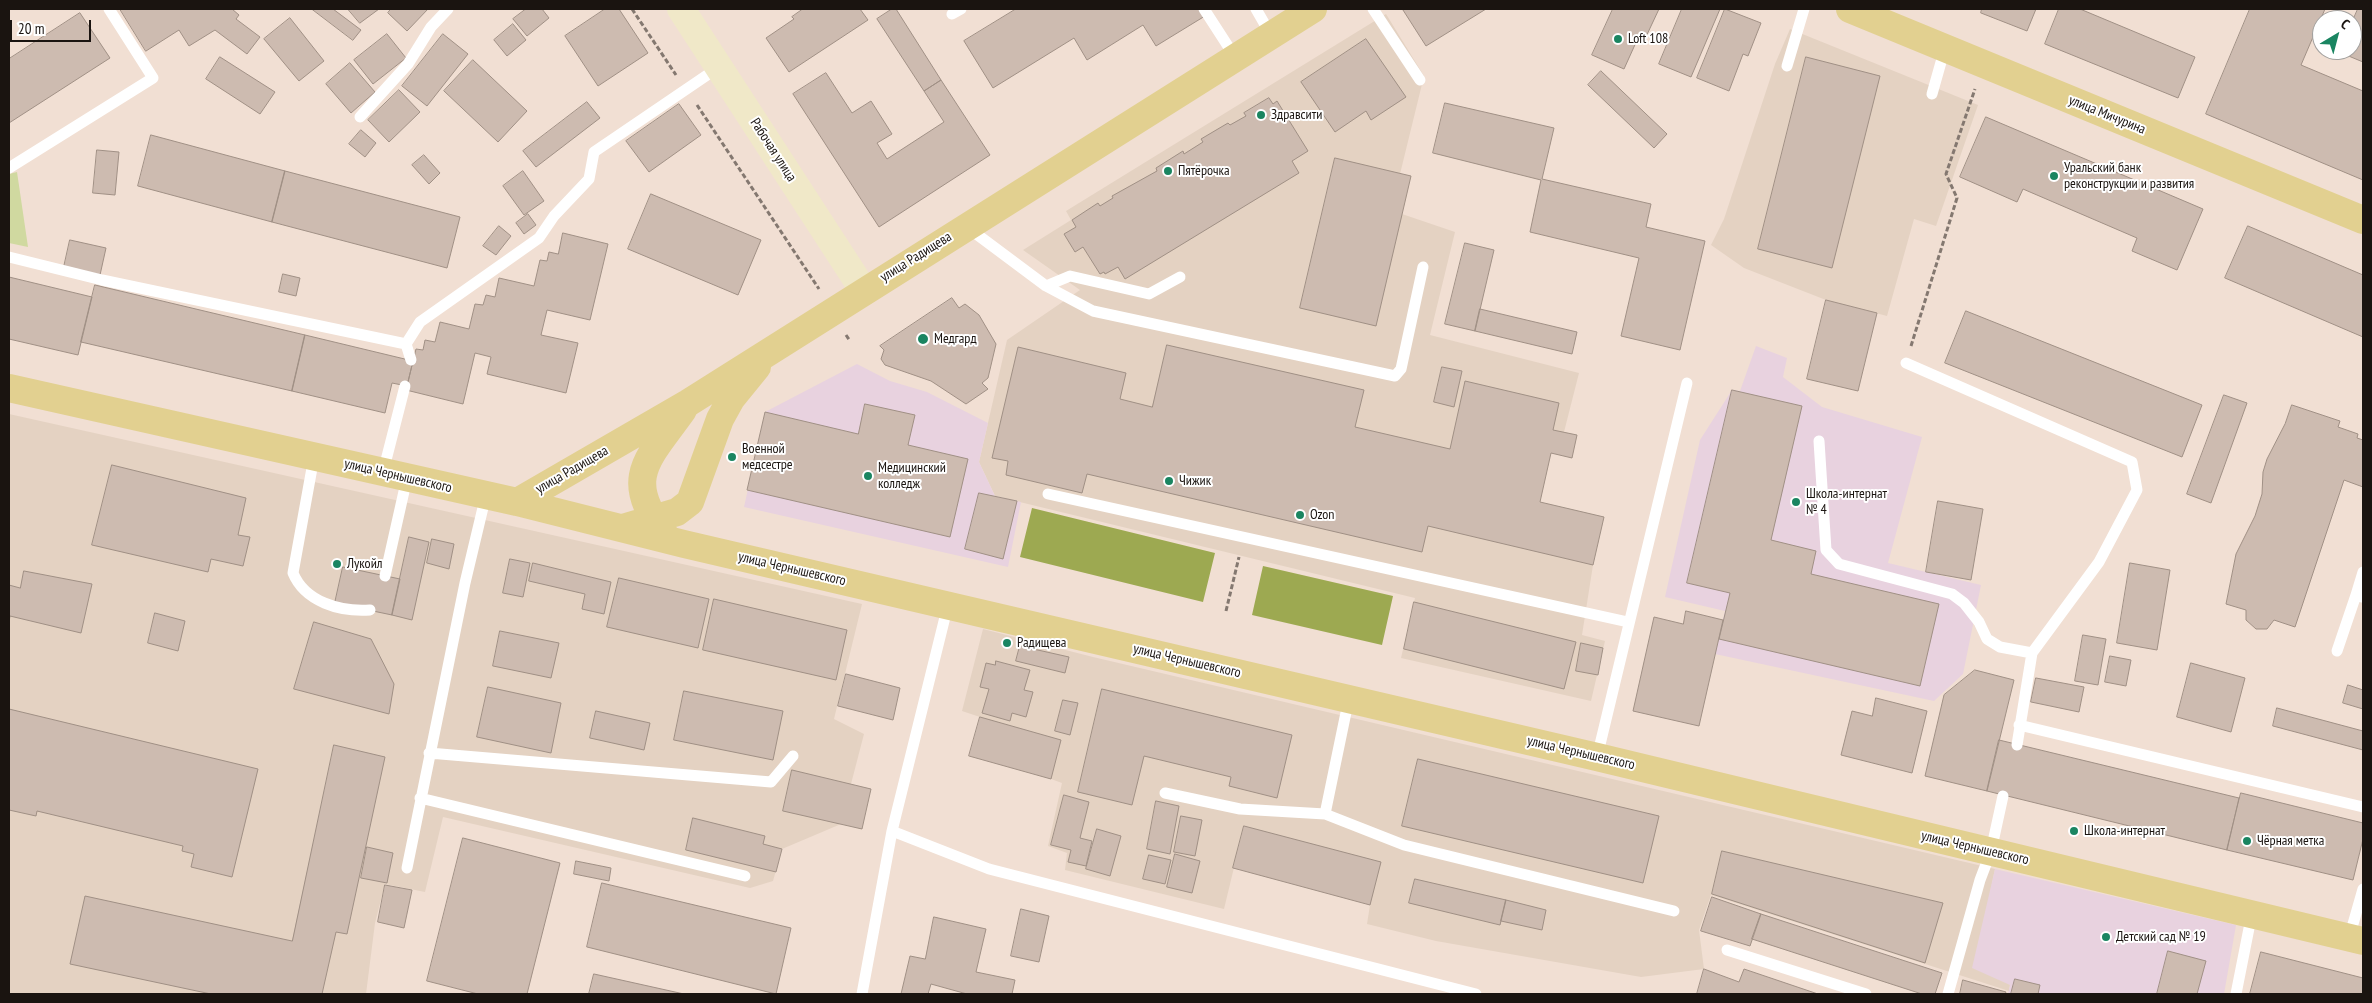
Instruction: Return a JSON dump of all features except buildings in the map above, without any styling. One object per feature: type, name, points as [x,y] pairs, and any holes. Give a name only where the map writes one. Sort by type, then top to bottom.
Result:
[{"type":"main road","name":"улица Радищева","points":[[517,502],[688,403],[831,311],[1313,9]]},
{"type":"main road","name":"улица Мичурина","points":[[1850,9],[2363,220]]},
{"type":"main road","points":[[622,528],[677,512],[690,502],[724,412],[731,399],[774,347]]},
{"type":"main road","name":"улица Чернышевского","points":[[9,388],[517,502],[670,540],[1597,756],[1991,852],[2252,913],[2356,940]]},
{"type":"main road","points":[[670,540],[653,519],[645,504],[642,474],[649,459],[688,403]]},
{"type":"street","name":"Рабочая улица","points":[[681,9],[864,291]]},
{"type":"lane","points":[[9,168],[153,78],[108,9]]},
{"type":"lane","points":[[360,117],[408,64],[431,27],[448,9]]},
{"type":"lane","points":[[1204,9],[1235,58]]},
{"type":"lane","points":[[1256,9],[1271,35]]},
{"type":"lane","points":[[1373,9],[1420,80]]},
{"type":"lane","points":[[1787,66],[1804,9]]},
{"type":"lane","points":[[1932,94],[1944,48]]},
{"type":"lane","points":[[411,360],[406,344],[420,322],[539,238],[554,216],[589,179],[594,152],[719,67]]},
{"type":"lane","points":[[966,226],[1046,286],[1093,311],[1395,376],[1400,369],[1423,267]]},
{"type":"lane","points":[[9,257],[102,280],[406,344]]},
{"type":"lane","points":[[1046,286],[1070,276],[1149,294],[1180,278]]},
{"type":"lane","points":[[1906,363],[2132,462],[2137,490],[2133,498],[2099,562],[2032,653],[2016,745]]},
{"type":"lane","points":[[1597,756],[1687,383]]},
{"type":"lane","points":[[385,576],[405,386]]},
{"type":"lane","points":[[1819,441],[1826,550],[1839,564],[1952,594],[1964,603],[1979,622],[1987,639],[2000,647],[2032,653]]},
{"type":"lane","points":[[314,457],[293,573],[298,585],[314,598],[357,611],[370,610]]},
{"type":"lane","points":[[1048,494],[1628,622]]},
{"type":"lane","points":[[407,868],[429,753],[486,495]]},
{"type":"lane","points":[[2337,651],[2360,596],[2363,572]]},
{"type":"lane","points":[[862,994],[892,831],[948,605]]},
{"type":"lane","points":[[1325,814],[1349,698]]},
{"type":"lane","points":[[2019,725],[2363,807]]},
{"type":"lane","points":[[429,753],[771,782],[793,756]]},
{"type":"lane","points":[[1165,793],[1240,809],[1325,814],[1404,846],[1674,911]]},
{"type":"lane","points":[[1948,994],[1980,880],[1991,852],[2003,796]]},
{"type":"lane","points":[[420,798],[745,876]]},
{"type":"lane","points":[[892,831],[989,869],[1476,994]]},
{"type":"lane","points":[[2356,940],[2363,889]]},
{"type":"lane","points":[[2236,994],[2252,913]]},
{"type":"lane","points":[[1727,950],[1866,994]]},
{"type":"path","points":[[632,9],[813,279],[850,342]]},
{"type":"path","points":[[1906,363],[1957,198],[1946,174],[1967,108],[1985,65]]},
{"type":"path","points":[[1226,611],[1239,557]]},
{"type":"shaded area","points":[[1386,14],[1424,76],[1400,174],[1411,176],[1402,214],[1455,232],[1430,335],[1579,373],[1564,432],[1577,435],[1572,458],[1551,453],[1540,502],[1604,517],[1593,565],[1582,635],[1605,641],[1591,701],[1401,658],[1415,598],[995,496],[979,462],[1007,340],[1080,290],[1023,250],[1071,220],[1066,211]]},
{"type":"shaded area","points":[[1790,29],[1978,105],[1936,226],[1914,219],[1887,316],[1826,300],[1744,268],[1711,245],[1724,219],[1775,64]]},
{"type":"shaded area","name":"Школа-интернат № 4","points":[[1756,346],[1787,358],[1783,377],[1822,407],[1922,437],[1888,563],[1981,585],[1963,674],[1934,701],[1715,654],[1725,611],[1665,597],[1700,440],[1732,390],[1740,391]]},
{"type":"shaded area","name":"Медицинский колледж","points":[[857,364],[890,381],[927,392],[988,423],[979,462],[995,496],[1021,502],[1008,567],[744,507],[765,412]]},
{"type":"shaded area","points":[[9,414],[862,604],[834,719],[864,734],[851,784],[871,789],[862,829],[841,824],[782,849],[773,881],[750,888],[443,817],[425,892],[385,884],[375,923],[366,994],[9,994]]},
{"type":"shaded area","points":[[983,629],[1093,657],[1995,869],[1990,893],[2010,985],[2009,991],[1711,895],[1699,930],[1704,969],[1641,977],[1436,941],[1367,924],[1370,905],[1244,826],[1224,909],[1065,870],[1067,853],[1048,846],[1062,783],[1051,779],[980,717],[962,711]]},
{"type":"shaded area","name":"Детский сад № 19","points":[[1995,869],[2236,925],[2224,994],[2008,994],[2010,985],[1972,968]]},
{"type":"green space","points":[[17,172],[28,247],[9,243],[9,174]]},
{"type":"green space","points":[[1032,508],[1215,553],[1203,602],[1020,557]]},
{"type":"green space","points":[[1263,566],[1393,596],[1382,645],[1252,615]]},
{"type":"place","name":"Loft 108","points":[[1618,39]]},
{"type":"place","name":"Здравсити","points":[[1261,115]]},
{"type":"place","name":"Пятёрочка","points":[[1168,171]]},
{"type":"place","name":"Уральский банк реконструкции и развития","points":[[2054,176]]},
{"type":"place","name":"Медгард","points":[[923,339]]},
{"type":"place","name":"Военной медсестре","points":[[732,457]]},
{"type":"place","name":"Медицинский колледж","points":[[868,476]]},
{"type":"place","name":"Чижик","points":[[1169,481]]},
{"type":"place","name":"Школа-интернат № 4","points":[[1796,502]]},
{"type":"place","name":"Ozon","points":[[1300,515]]},
{"type":"place","name":"Лукойл","points":[[337,564]]},
{"type":"place","name":"Радищева","points":[[1007,643]]},
{"type":"place","name":"Школа-интернат","points":[[2074,831]]},
{"type":"place","name":"Чёрная метка","points":[[2247,841]]},
{"type":"place","name":"Детский сад № 19","points":[[2106,937]]}]
